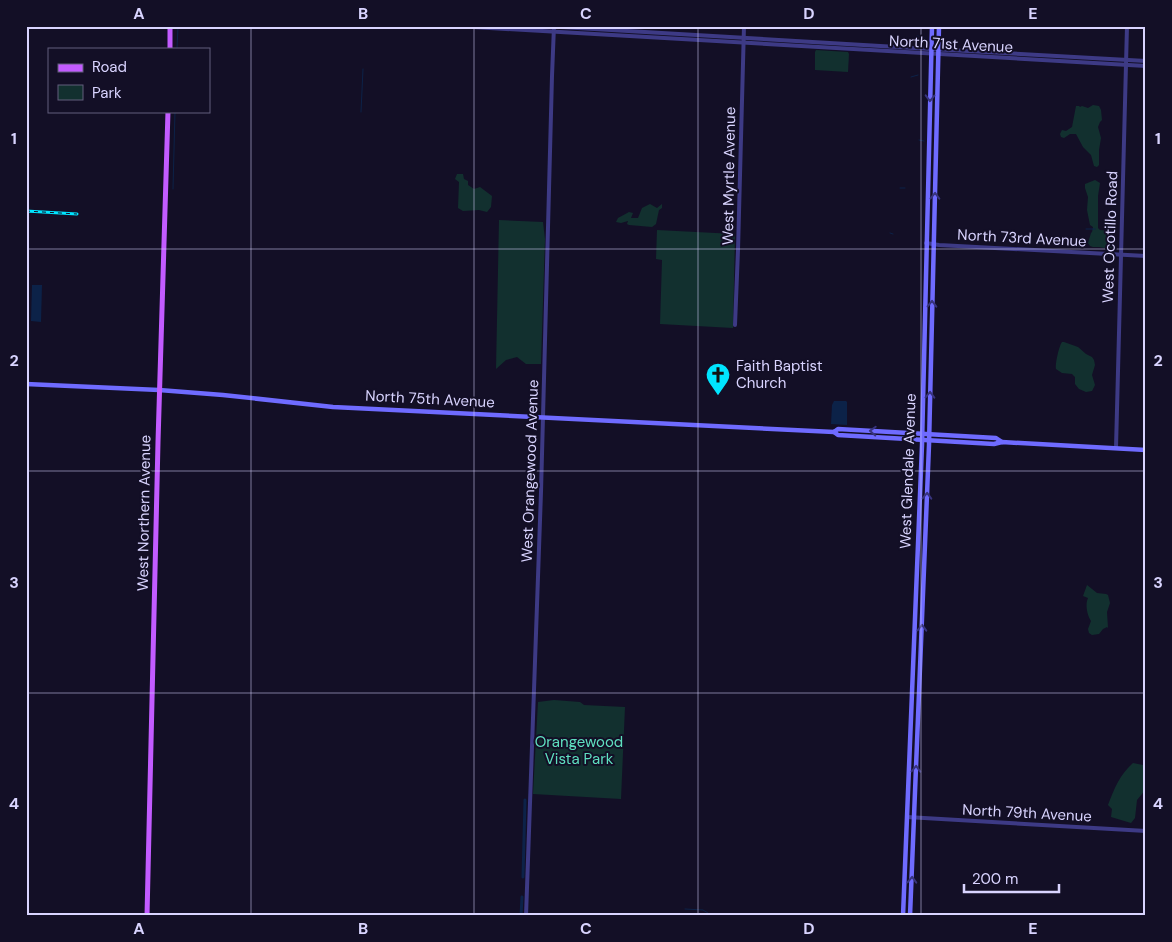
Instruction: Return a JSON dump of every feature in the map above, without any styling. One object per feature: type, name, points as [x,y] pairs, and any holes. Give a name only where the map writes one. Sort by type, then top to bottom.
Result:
[{"type":"main road","points":[[170,26],[170,48]]},
{"type":"main road","name":"West Glendale Avenue","points":[[903,916],[922,440],[932,26]]},
{"type":"main road","name":"West Glendale Avenue","points":[[910,916],[929,437],[939,26]]},
{"type":"main road","name":"West Northern Avenue","points":[[147,916],[159,390],[168,112]]},
{"type":"main road","name":"North 75th Avenue","points":[[26,384],[159,390],[333,407],[834,432],[838,435],[922,440],[929,437]]},
{"type":"main road","name":"North 75th Avenue","points":[[834,432],[838,429],[922,434],[929,437],[994,444],[1002,442],[1146,450]]},
{"type":"street","name":"North 71st Avenue","points":[[456,26],[642,32],[931,52],[1146,61]]},
{"type":"street","name":"North 71st Avenue","points":[[543,26],[642,37],[744,40]]},
{"type":"street","name":"West Myrtle Avenue","points":[[735,325],[744,26]]},
{"type":"street","name":"West Ocotillo Road","points":[[1116,448],[1127,26]]},
{"type":"street","name":"West Orangewood Avenue","points":[[526,916],[541,492],[554,28]]},
{"type":"street","points":[[642,32],[642,37]]},
{"type":"street","name":"North 71st Avenue","points":[[938,52],[1146,66]]},
{"type":"street","name":"North 73rd Avenue","points":[[926,243],[934,245],[1146,256]]},
{"type":"street","name":"North 79th Avenue","points":[[907,817],[1146,831]]},
{"type":"green space","points":[[816,50],[848,52],[848,72],[815,70]]},
{"type":"green space","points":[[1093,105],[1099,106],[1102,120],[1098,127],[1101,138],[1099,165],[1097,167],[1094,166],[1091,155],[1083,147],[1076,134],[1070,134],[1064,138],[1060,134],[1062,130],[1066,131],[1072,127],[1076,106],[1088,108]]},
{"type":"green space","points":[[457,174],[463,174],[464,179],[468,181],[468,185],[474,189],[480,187],[492,196],[491,207],[487,212],[479,210],[463,211],[458,208],[459,182],[455,179]]},
{"type":"green space","points":[[1095,180],[1100,183],[1098,228],[1114,234],[1114,243],[1111,244],[1114,247],[1111,249],[1093,247],[1088,243],[1093,227],[1090,225],[1087,210],[1088,197],[1085,184]]},
{"type":"green space","points":[[650,204],[657,208],[662,204],[656,224],[652,227],[629,225],[627,224],[628,221],[616,222],[618,218],[629,212],[633,213],[631,218],[638,218],[642,208]]},
{"type":"green space","points":[[499,220],[543,222],[545,239],[541,364],[526,364],[517,357],[506,360],[496,369]]},
{"type":"green space","points":[[657,230],[735,234],[733,328],[660,324],[662,260],[656,259]]},
{"type":"green space","points":[[1062,342],[1078,347],[1094,360],[1095,365],[1092,375],[1095,385],[1092,391],[1086,392],[1079,389],[1075,384],[1075,377],[1072,374],[1062,373],[1056,369]]},
{"type":"green space","points":[[1087,585],[1097,593],[1108,595],[1110,603],[1107,612],[1108,628],[1103,629],[1099,634],[1092,635],[1088,629],[1091,621],[1087,610],[1088,598],[1083,596]]},
{"type":"green space","name":"Orangewood Vista Park","points":[[554,700],[580,702],[584,705],[625,707],[621,799],[533,794],[538,702]]},
{"type":"green space","points":[[1133,763],[1146,767],[1146,789],[1137,800],[1135,818],[1131,823],[1111,817],[1112,809],[1108,805],[1118,782]]},
{"type":"water","points":[[32,285],[42,285],[41,322],[31,321]]},
{"type":"water","points":[[834,401],[847,402],[847,425],[831,424]]},
{"type":"waterway","points":[[177,48],[178,26]]},
{"type":"waterway","points":[[917,36],[925,38]]},
{"type":"waterway","points":[[361,112],[363,69]]},
{"type":"waterway","points":[[911,77],[918,75]]},
{"type":"waterway","points":[[173,189],[175,112]]},
{"type":"waterway","points":[[919,140],[924,141]]},
{"type":"waterway","points":[[900,188],[905,188]]},
{"type":"waterway","points":[[1086,229],[1095,229]]},
{"type":"waterway","points":[[523,877],[525,800]]},
{"type":"waterway","points":[[521,916],[522,897]]},
{"type":"waterway","points":[[685,909],[703,910],[708,913]]},
{"type":"railway","points":[[26,211],[77,214]]},
{"type":"place","name":"Faith Baptist Church","points":[[718,396]]}]
